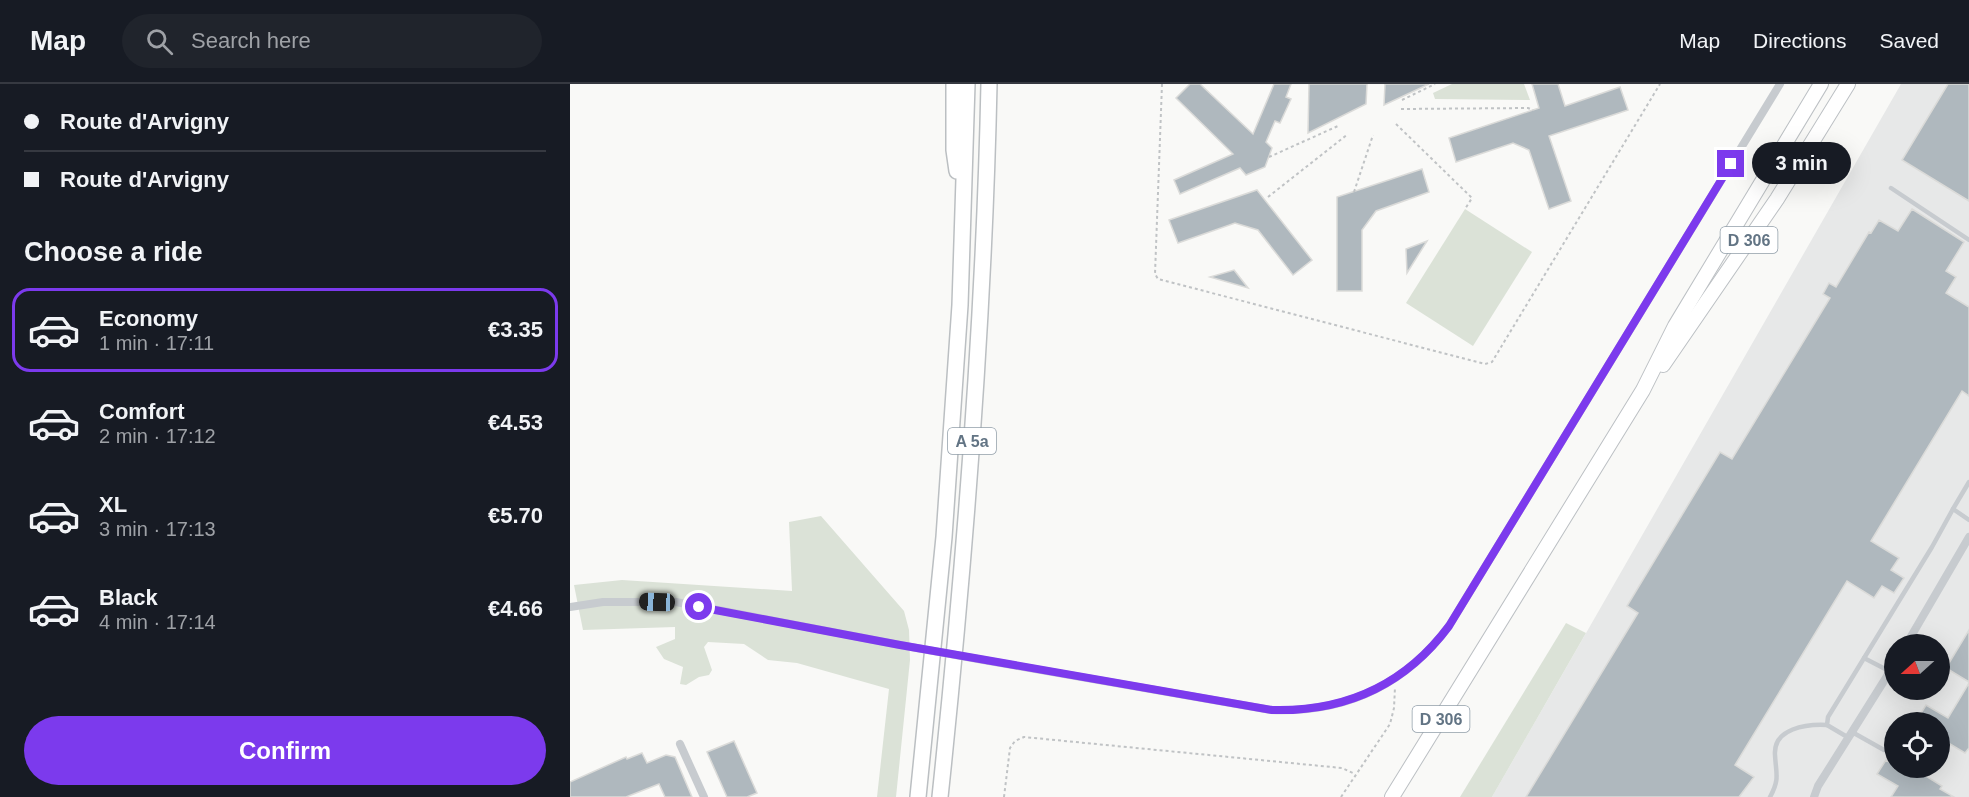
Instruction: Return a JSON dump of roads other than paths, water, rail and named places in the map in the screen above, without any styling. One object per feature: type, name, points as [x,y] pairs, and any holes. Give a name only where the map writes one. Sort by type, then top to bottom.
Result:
[{"type":"highway","points":[[954,84],[954,150],[963,210]]},
{"type":"highway","name":"A 5a","points":[[918,797],[944,537],[960,304],[967,84]]},
{"type":"highway","name":"A 5a","points":[[940,797],[967,526],[983,264],[990,84]]},
{"type":"main road","name":"D 306","points":[[1392,797],[1643,390],[1675,326],[1821,84]]},
{"type":"main road","name":"D 306","points":[[1643,390],[1666,361],[1777,199],[1848,84]]},
{"type":"street","points":[[570,607],[603,602],[676,602],[989,661],[1282,710],[1344,703],[1364,695],[1395,679],[1425,655],[1449,626],[1779,84]]},
{"type":"street","points":[[1912,634],[1969,537]]},
{"type":"street","points":[[1814,797],[1818,786],[1884,683]]},
{"type":"street","points":[[680,744],[704,797]]},
{"type":"lane","points":[[1891,188],[1969,240]]},
{"type":"lane","points":[[1827,725],[1828,717],[1928,555],[1969,482]]},
{"type":"lane","points":[[1953,509],[1969,520]]},
{"type":"lane","points":[[1864,658],[1884,666]]},
{"type":"lane","points":[[1770,797],[1778,776],[1774,753],[1785,733],[1795,728],[1816,724],[1827,725],[1884,750]]}]
